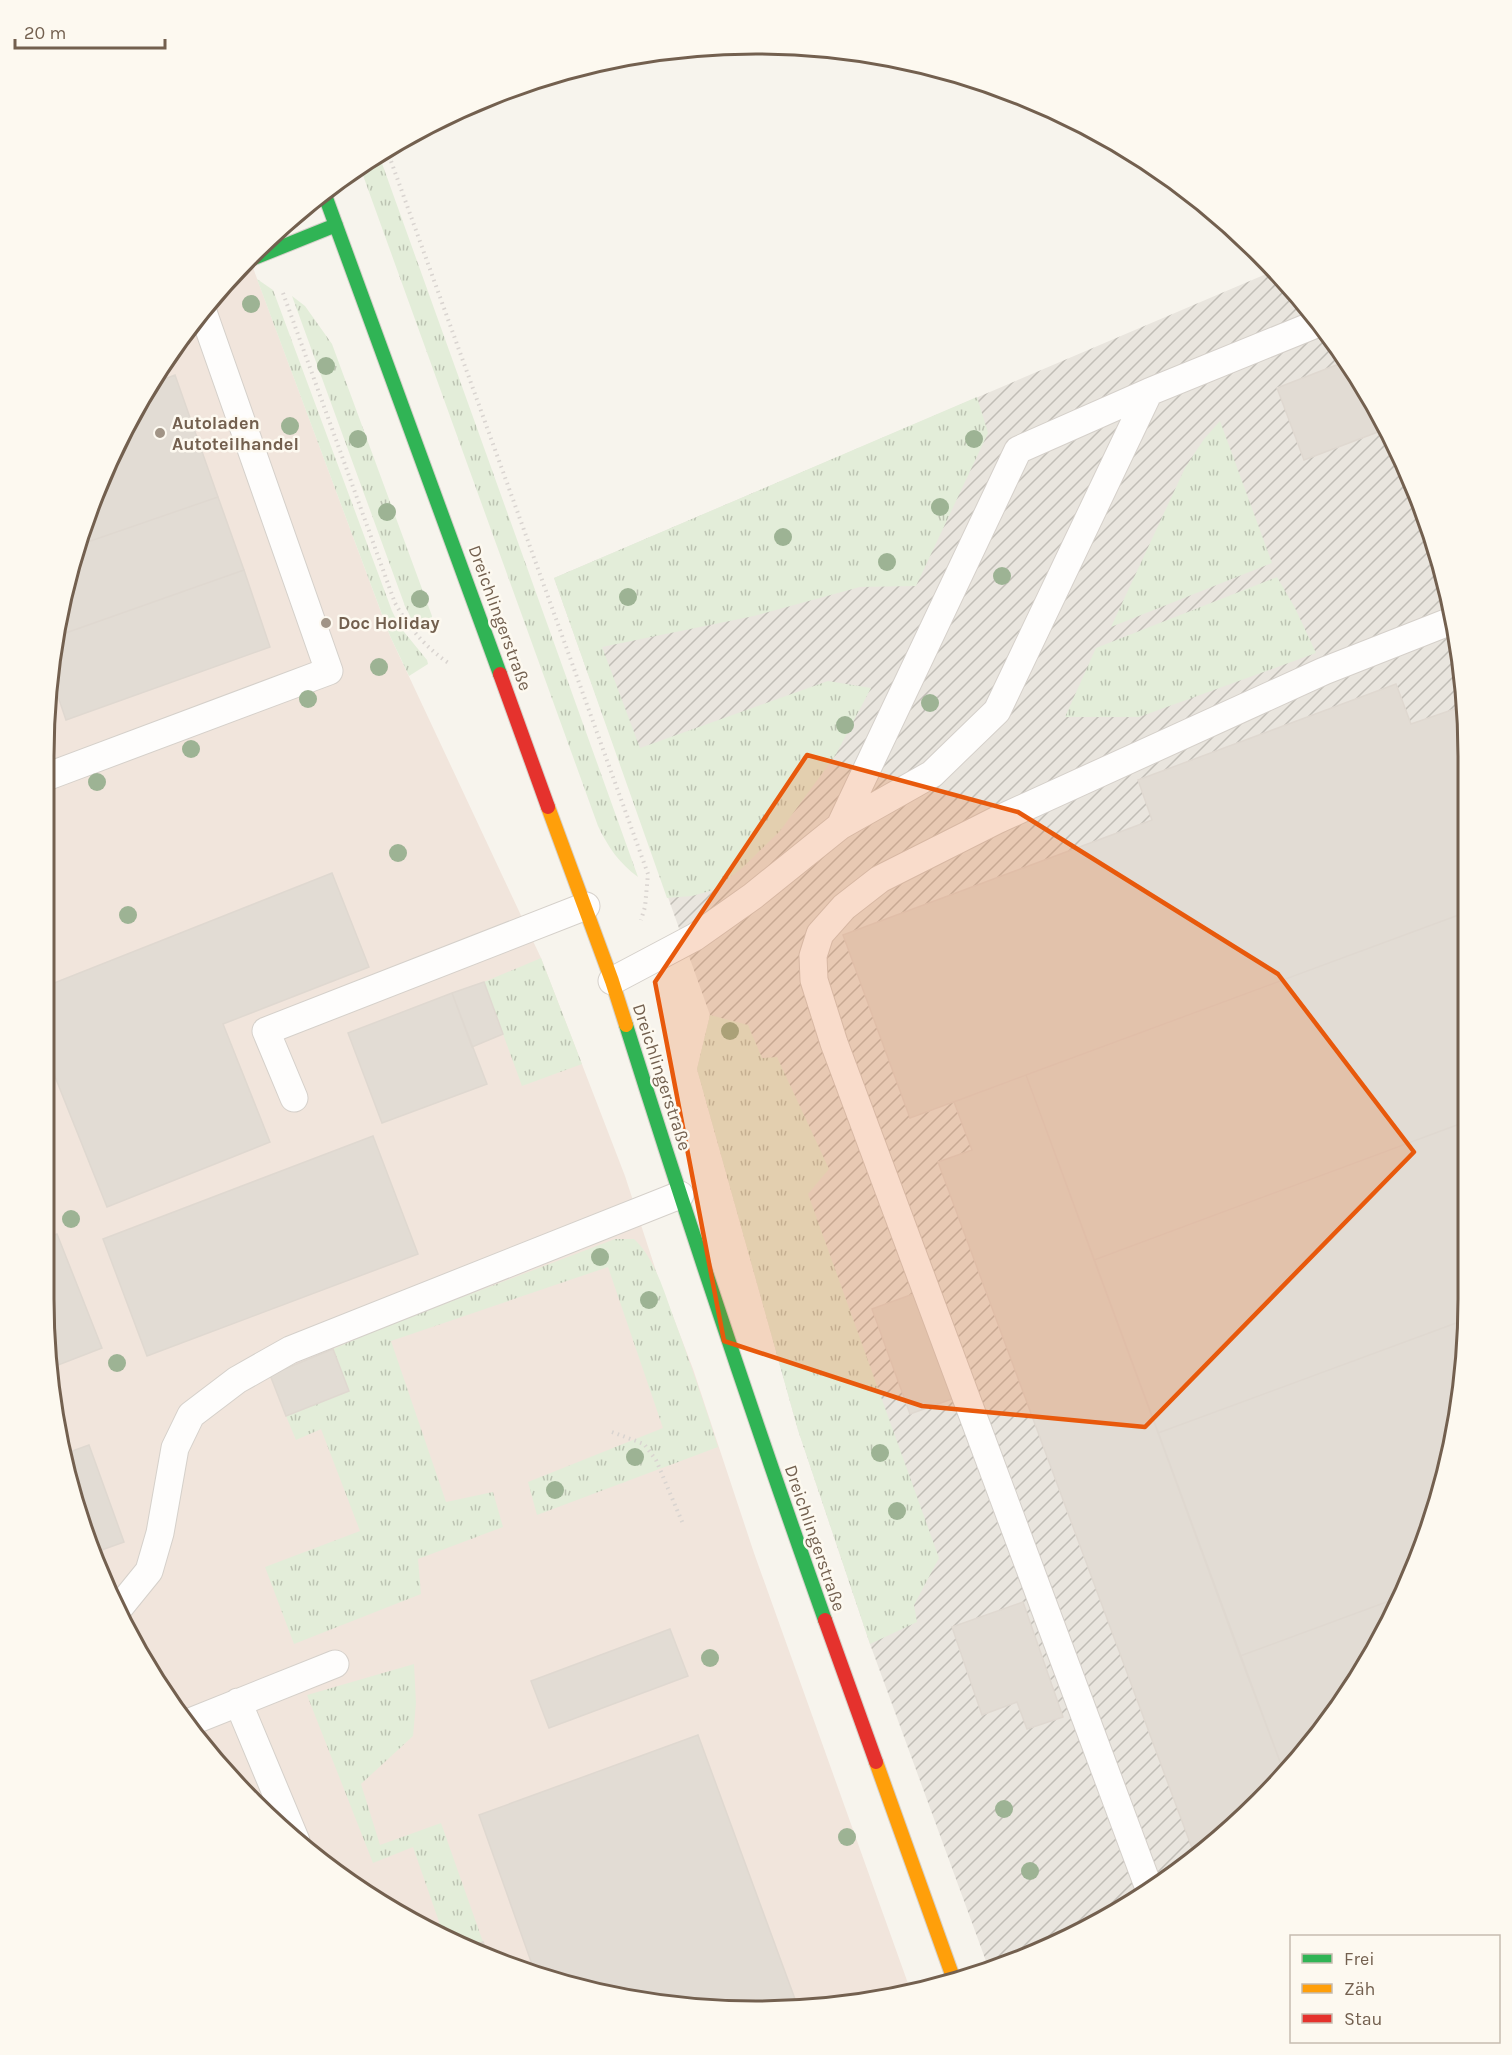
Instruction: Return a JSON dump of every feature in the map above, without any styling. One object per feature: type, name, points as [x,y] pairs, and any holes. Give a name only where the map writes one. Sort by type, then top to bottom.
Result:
[{"type":"street","name":"Dreichlingerstraße","points":[[327,201],[586,906],[781,1495],[952,1973]]},
{"type":"street","points":[[268,252],[336,225]]},
{"type":"lane","points":[[54,774],[329,671],[206,320]]},
{"type":"lane","points":[[840,826],[1018,450],[1149,392],[1311,326]]},
{"type":"lane","points":[[612,981],[694,937],[753,896],[840,826],[932,774],[996,711],[1149,392]]},
{"type":"lane","points":[[1147,1882],[834,1043],[814,980],[813,956],[820,934],[844,907],[880,879],[997,820],[1324,671],[1446,623]]},
{"type":"lane","points":[[294,1098],[266,1031],[586,906]]},
{"type":"lane","points":[[123,1603],[149,1571],[160,1533],[174,1448],[191,1415],[237,1380],[290,1350],[680,1195]]},
{"type":"lane","points":[[195,1720],[335,1664]]},
{"type":"lane","points":[[238,1702],[288,1822]]},
{"type":"path","points":[[390,157],[648,874],[645,907],[634,938],[612,981]]},
{"type":"path","points":[[268,252],[395,603],[405,621],[417,635],[435,654],[453,666]]},
{"type":"path","points":[[612,1432],[644,1444],[656,1460],[683,1524]]},
{"type":"highlighted area","points":[[807,755],[1018,812],[1278,974],[1414,1152],[1145,1427],[922,1406],[724,1341],[655,982]]},
{"type":"shaded area","points":[[253,267],[390,636],[541,958],[625,1176],[658,1277],[693,1369],[754,1553],[908,1984],[848,1995],[802,1999],[756,2001],[664,1995],[619,1988],[530,1964],[446,1929],[366,1883],[329,1856],[293,1827],[228,1762],[172,1689],[148,1650],[107,1568],[91,1525],[67,1436],[56,1345],[54,1299],[54,756],[60,664],[67,619],[91,530],[126,446],[172,366],[228,293]]},
{"type":"shaded area","points":[[1266,274],[1313,329],[1340,366],[1364,405],[1405,487],[1421,530],[1445,619],[1456,710],[1458,756],[1458,1299],[1452,1391],[1445,1436],[1421,1525],[1386,1609],[1340,1689],[1284,1762],[1252,1795],[1219,1827],[1146,1883],[1066,1929],[986,1962],[870,1644],[798,1430],[697,1069],[710,1015],[554,578]]},
{"type":"green space","points":[[382,162],[638,877],[615,854],[598,826],[363,174]]},
{"type":"green space","points":[[257,279],[273,290],[392,611],[400,627],[427,660],[428,664],[409,676],[390,636]]},
{"type":"green space","points":[[292,296],[305,306],[332,344],[432,616],[431,626],[423,631],[411,618],[405,606]]},
{"type":"green space","points":[[977,397],[988,433],[916,586],[860,587],[754,616],[602,647],[640,748],[828,681],[871,688],[835,756],[780,831],[742,868],[713,890],[692,896],[667,898],[554,578]]},
{"type":"green space","points":[[1220,421],[1272,563],[1111,627],[1185,468],[1204,439]]},
{"type":"green space","points":[[1277,577],[1295,608],[1316,653],[1139,717],[1065,717],[1096,648]]},
{"type":"green space","points":[[541,958],[582,1064],[522,1086],[484,982]]},
{"type":"green space","points":[[710,1015],[748,1025],[762,1058],[777,1057],[829,1169],[808,1194],[939,1558],[914,1605],[917,1622],[870,1644],[798,1430],[697,1069]]},
{"type":"green space","points":[[615,1239],[634,1239],[653,1265],[685,1348],[718,1447],[537,1515],[528,1482],[663,1428],[608,1267],[391,1341],[446,1502],[493,1492],[503,1527],[418,1559],[421,1594],[294,1644],[265,1567],[360,1531],[321,1429],[296,1440],[286,1416],[349,1391],[333,1349],[384,1327]]},
{"type":"green space","points":[[414,1664],[416,1703],[413,1736],[361,1784],[380,1845],[441,1823],[483,1942],[478,1944],[440,1926],[413,1847],[373,1863],[307,1695]]},
{"type":"building","points":[[1339,364],[1378,432],[1304,460],[1277,388]]},
{"type":"building","name":"Autoladen Autoteilhandel","points":[[175,375],[218,497],[87,542],[107,487],[126,446],[164,379]]},
{"type":"building","points":[[218,497],[244,570],[65,633],[87,542]]},
{"type":"building","points":[[244,570],[270,647],[66,720],[57,695],[65,633]]},
{"type":"building","points":[[1396,684],[1411,724],[1456,708],[1458,915],[910,1118],[843,935],[1152,820],[1138,780]]},
{"type":"building","points":[[332,873],[369,967],[223,1024],[270,1142],[107,1207],[54,1074],[54,983]]},
{"type":"building","points":[[1458,915],[1458,1125],[1094,1260],[1026,1075]]},
{"type":"building","points":[[484,982],[503,1034],[472,1047],[452,993]]},
{"type":"building","points":[[452,993],[487,1084],[382,1123],[348,1033]]},
{"type":"building","points":[[1026,1075],[1281,1765],[1219,1827],[1192,1849],[938,1162],[972,1150],[954,1102]]},
{"type":"building","points":[[1458,1125],[1457,1323],[1158,1433],[1094,1260]]},
{"type":"building","points":[[373,1136],[418,1254],[147,1356],[103,1239]]},
{"type":"building","points":[[57,1234],[102,1348],[58,1365],[54,1299],[54,1235]]},
{"type":"building","points":[[924,1290],[963,1395],[910,1414],[872,1309]]},
{"type":"building","points":[[1457,1323],[1452,1391],[1445,1436],[1421,1525],[1390,1601],[1240,1656],[1158,1433]]},
{"type":"building","points":[[333,1349],[349,1391],[286,1416],[270,1375]]},
{"type":"building","points":[[89,1445],[124,1542],[100,1550],[71,1452]]},
{"type":"building","points":[[1390,1601],[1340,1689],[1281,1765],[1240,1656]]},
{"type":"building","points":[[1023,1602],[1063,1717],[1027,1729],[1017,1702],[982,1715],[952,1627]]},
{"type":"building","points":[[670,1629],[688,1676],[549,1728],[531,1681]]},
{"type":"building","points":[[698,1735],[795,1999],[756,2001],[664,1995],[619,1988],[532,1965],[479,1815]]},
{"type":"traffic: fast","points":[[327,201],[500,674]]},
{"type":"traffic: fast","points":[[268,252],[336,225]]},
{"type":"traffic: fast","points":[[626,1025],[723,1324],[825,1620]]},
{"type":"traffic: slow","points":[[548,807],[626,1025]]},
{"type":"traffic: slow","points":[[876,1762],[951,1973]]},
{"type":"traffic: jam","points":[[500,674],[548,807]]},
{"type":"traffic: jam","points":[[825,1620],[876,1762]]},
{"type":"place","name":"Autoladen Autoteilhandel","points":[[160,433]]},
{"type":"place","name":"Doc Holiday","points":[[326,623]]}]
